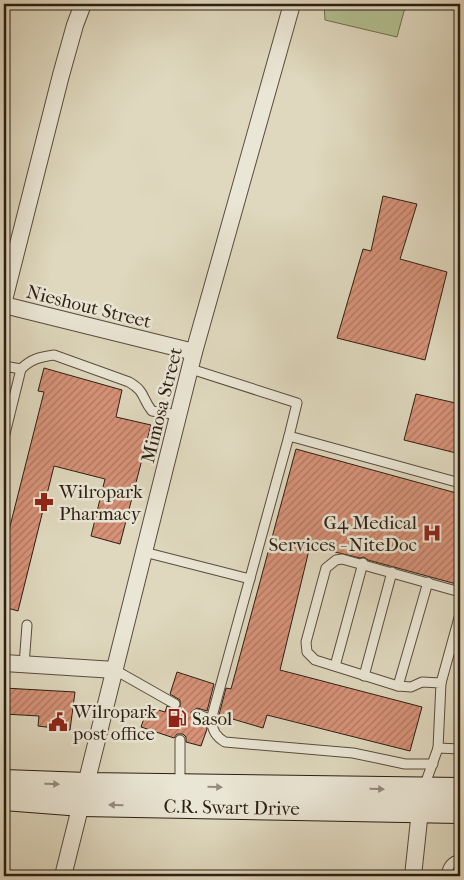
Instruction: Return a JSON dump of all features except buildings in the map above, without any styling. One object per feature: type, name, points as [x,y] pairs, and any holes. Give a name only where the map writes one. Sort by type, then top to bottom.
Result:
[{"type":"main road","name":"C.R. Swart Drive","points":[[4,782],[84,795],[180,786],[421,799],[460,811]]},
{"type":"main road","name":"C.R. Swart Drive","points":[[4,798],[84,795],[421,799],[460,790]]},
{"type":"street","points":[[4,300],[61,75],[83,4]]},
{"type":"street","name":"Mimosa Street","points":[[63,876],[194,352],[292,4]]},
{"type":"street","name":"Nieshout Street","points":[[4,305],[194,352]]},
{"type":"street","points":[[4,664],[115,670]]},
{"type":"street","points":[[413,876],[421,799]]},
{"type":"lane","points":[[4,438],[21,369],[34,359],[54,355],[133,385],[143,393],[146,405],[152,411],[178,415]]},
{"type":"lane","points":[[4,366],[21,369]]},
{"type":"lane","points":[[191,370],[297,403],[211,720],[214,732],[219,739],[226,742],[344,752],[405,764],[433,764]]},
{"type":"lane","points":[[289,436],[460,483]]},
{"type":"lane","points":[[144,552],[250,579]]},
{"type":"lane","points":[[441,683],[422,682],[411,687],[398,686],[364,676],[314,660],[307,652],[306,642],[326,568],[336,560],[342,559],[363,563],[460,592]]},
{"type":"lane","points":[[335,666],[363,563]]},
{"type":"lane","points":[[364,676],[392,572]]},
{"type":"lane","points":[[398,686],[428,582]]},
{"type":"lane","points":[[421,799],[438,748],[441,683],[460,614]]},
{"type":"lane","points":[[24,665],[27,625]]},
{"type":"lane","points":[[115,670],[175,704]]},
{"type":"lane","points":[[197,714],[211,720]]},
{"type":"lane","points":[[180,740],[180,786]]},
{"type":"lane","points":[[438,748],[460,749]]},
{"type":"lane","points":[[446,876],[446,870],[454,860],[460,859]]},
{"type":"green space","points":[[324,4],[406,4],[397,37],[325,20]]},
{"type":"place","name":"Wilropark Pharmacy","points":[[44,502]]},
{"type":"place","name":"G4 Medical Services - NiteDoc","points":[[432,533]]},
{"type":"place","name":"Sasol","points":[[177,718]]},
{"type":"place","name":"Wilropark post office","points":[[58,722]]}]
